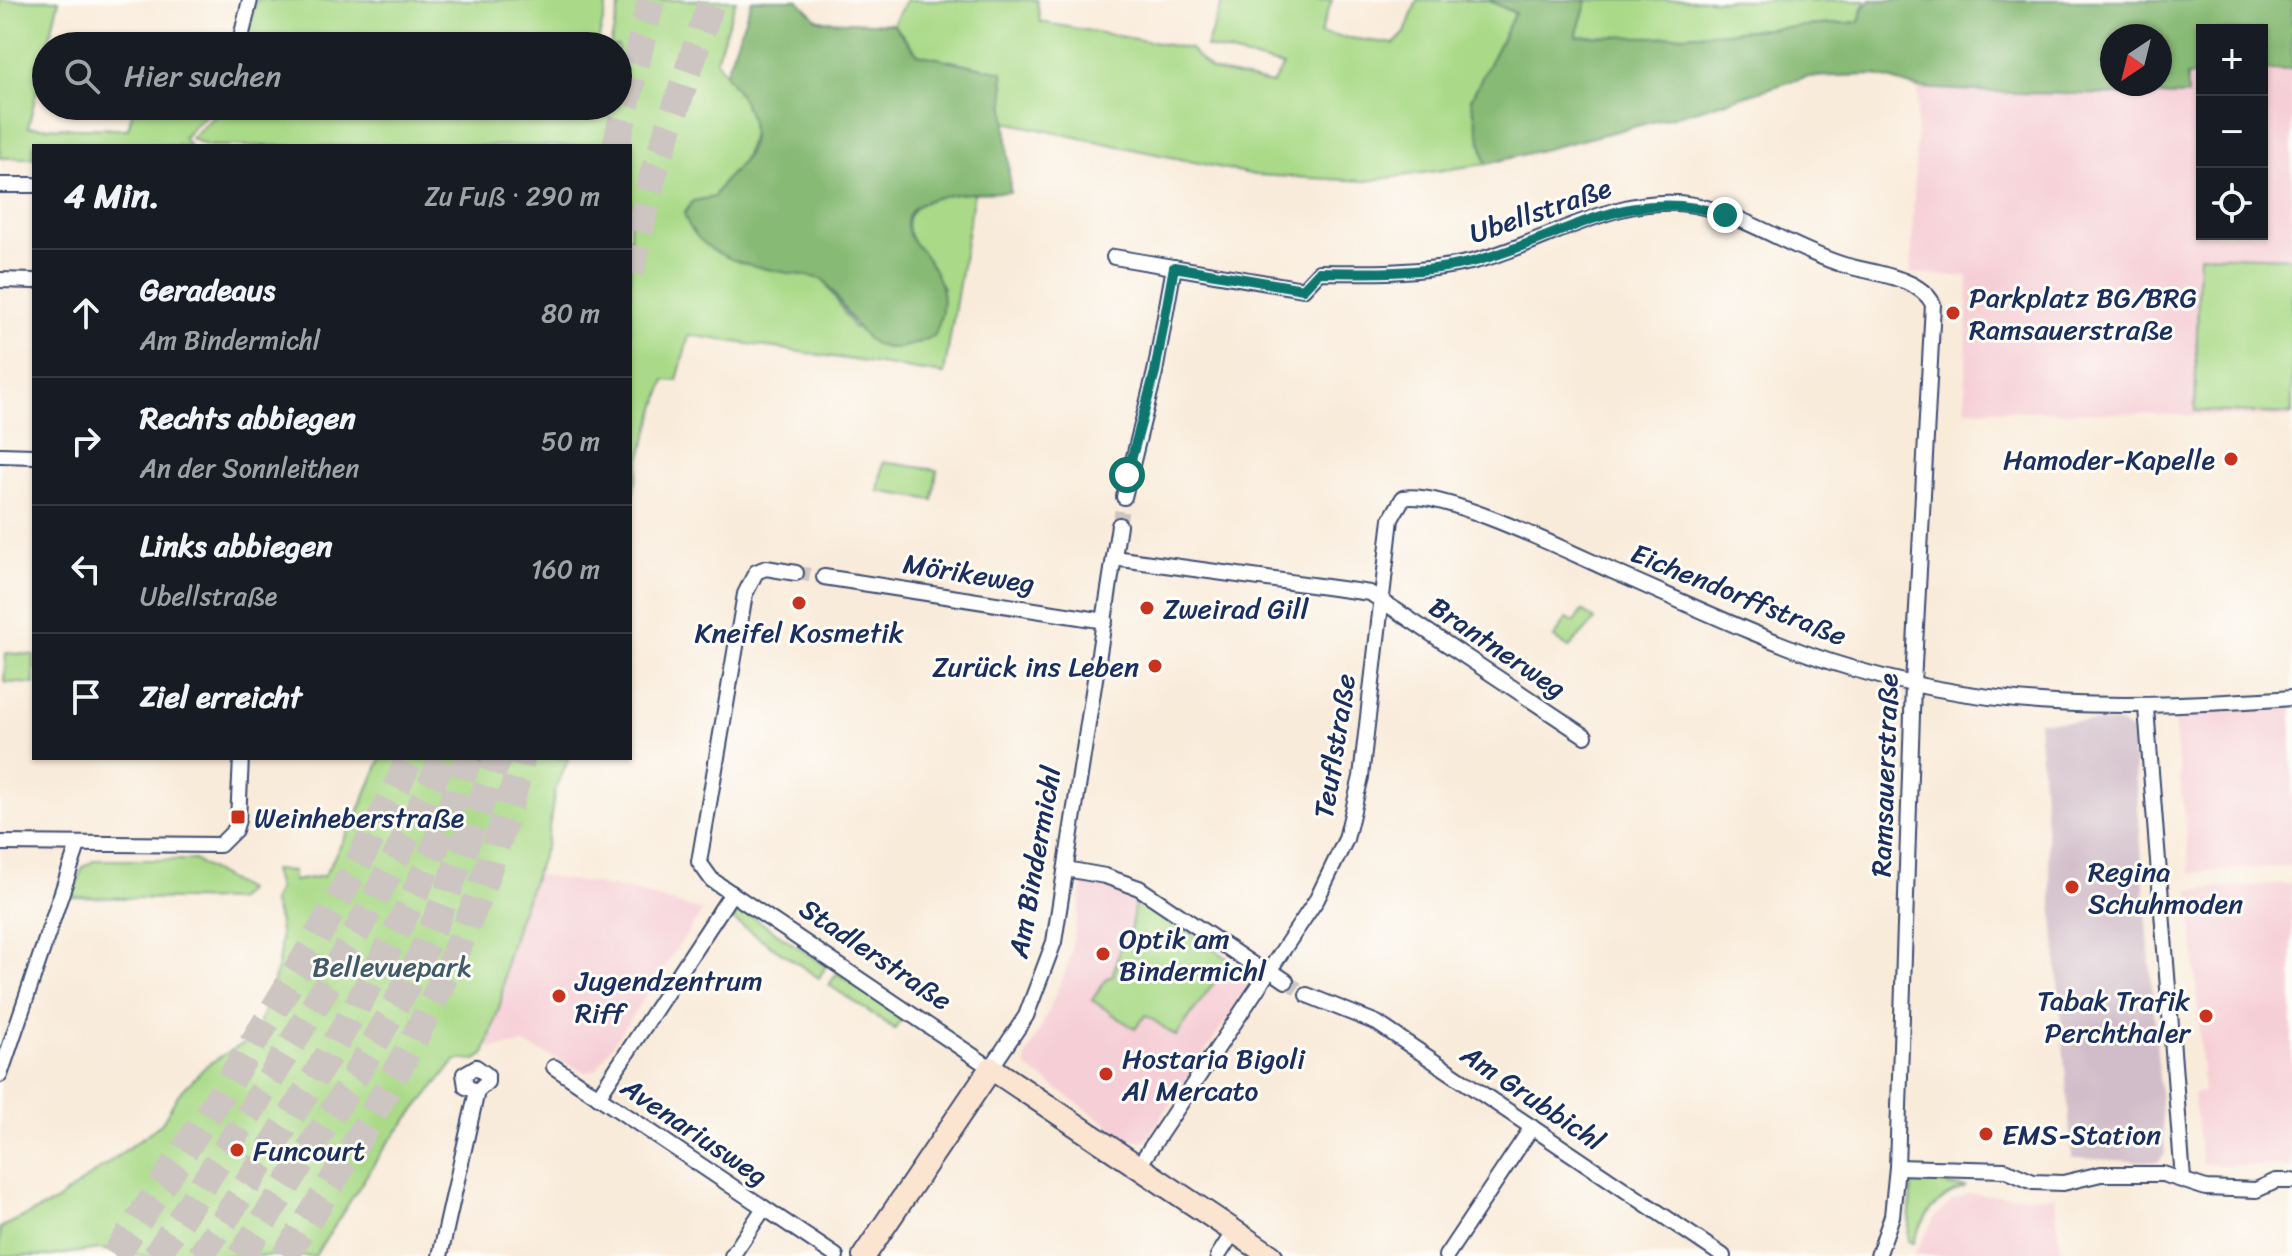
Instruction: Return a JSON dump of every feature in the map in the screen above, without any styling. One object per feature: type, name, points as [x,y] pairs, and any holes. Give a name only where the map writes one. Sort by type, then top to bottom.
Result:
[{"type":"main road","name":"Stadlerstraße","points":[[991,1068],[1271,1256]]},
{"type":"main road","name":"Am Bindermichl","points":[[864,1256],[991,1068]]},
{"type":"street","points":[[242,32],[250,0]]},
{"type":"street","points":[[0,185],[32,185]]},
{"type":"street","name":"Ubellstraße","points":[[1174,267],[1303,289],[1319,272],[1420,269],[1472,262],[1631,206],[1660,203],[1694,205],[1725,215],[1837,262],[1907,284],[1928,295]]},
{"type":"street","points":[[1114,257],[1174,267],[1155,372],[1124,497]]},
{"type":"street","points":[[0,280],[32,281]]},
{"type":"street","name":"Ramsauerstraße","points":[[1878,1256],[1892,1216],[1897,1167],[1913,684],[1933,304],[1928,295]]},
{"type":"street","points":[[0,455],[32,456]]},
{"type":"street","name":"Eichendorffstraße","points":[[1416,495],[1535,538],[1775,641],[1831,662],[1913,684],[2028,702],[2146,708],[2292,698]]},
{"type":"street","name":"Teuflstraße","points":[[1138,1167],[1327,881],[1354,814],[1391,519],[1403,498],[1416,495]]},
{"type":"street","name":"Am Bindermichl","points":[[991,1068],[1026,1016],[1054,942],[1119,525]]},
{"type":"street","points":[[1114,558],[1370,593],[1381,600]]},
{"type":"street","name":"Stadlerstraße","points":[[796,573],[766,568],[756,572],[740,609],[699,862],[712,880],[991,1068]]},
{"type":"street","name":"Mörikeweg","points":[[824,577],[1105,621]]},
{"type":"street","name":"Brantnerweg","points":[[1381,600],[1585,736]]},
{"type":"street","points":[[2146,708],[2183,1179]]},
{"type":"street","points":[[0,843],[207,848],[220,845],[235,830],[241,760]]},
{"type":"street","points":[[0,1075],[78,845]]},
{"type":"street","points":[[1066,869],[1105,876],[1139,888],[1286,981]]},
{"type":"street","name":"Avenariusweg","points":[[598,1097],[732,893]]},
{"type":"street","name":"Am Grubbichl","points":[[1307,995],[1377,1023],[1723,1256]]},
{"type":"street","name":"Avenariusweg","points":[[554,1067],[836,1256]]},
{"type":"street","points":[[440,1256],[477,1091]]},
{"type":"street","points":[[1446,1256],[1532,1127]]},
{"type":"street","points":[[1897,1167],[2005,1170],[2033,1182],[2063,1183],[2101,1174],[2163,1174],[2206,1188],[2256,1190],[2276,1181],[2292,1181]]},
{"type":"street","name":"Avenariusweg","points":[[732,1256],[764,1208]]},
{"type":"street","points":[[1218,1256],[1234,1231]]},
{"type":"shaded area","points":[[2292,69],[2292,418],[1965,409],[1968,277],[1911,273],[1918,88],[2100,93],[2100,96],[2186,96],[2187,76],[2196,75],[2196,240],[2268,240],[2268,71]]},
{"type":"shaded area","points":[[2292,705],[2292,866],[2190,873],[2173,713]]},
{"type":"shaded area","points":[[2038,721],[2118,723],[2132,731],[2165,1154],[2158,1162],[2072,1158]]},
{"type":"shaded area","points":[[534,874],[631,890],[702,911],[596,1070],[585,1072],[524,1044],[490,1048],[488,1043],[501,1001],[506,962]]},
{"type":"shaded area","points":[[1084,882],[1136,895],[1128,946],[1121,945],[1112,978],[1135,1029],[1145,1015],[1176,1036],[1230,960],[1249,974],[1247,989],[1145,1141],[1130,1140],[1026,1067],[1026,1057],[1069,961]]},
{"type":"shaded area","points":[[2292,883],[2292,1167],[2202,1164],[2193,1094],[2203,1092],[2190,890]]},
{"type":"shaded area","points":[[1968,1194],[2055,1197],[2061,1256],[1913,1256],[1935,1217],[1952,1201]]},
{"type":"green space","points":[[0,0],[59,0],[51,32],[32,32],[32,111],[28,127],[128,129],[130,120],[200,120],[183,138],[188,144],[32,144],[32,158],[0,158]]},
{"type":"green space","points":[[256,0],[608,0],[600,32],[248,32]]},
{"type":"green space","points":[[621,0],[736,0],[716,60],[747,108],[752,132],[741,162],[714,197],[823,279],[854,328],[943,288],[911,239],[907,222],[918,206],[929,200],[974,193],[944,374],[689,335],[677,381],[665,380],[640,459],[632,500],[632,144],[203,144],[191,138],[211,120],[632,120],[632,32],[613,32]]},
{"type":"green space","points":[[752,0],[798,0],[817,19],[825,21],[893,24],[918,54],[1003,72],[1010,192],[963,193],[928,200],[915,208],[908,219],[910,237],[924,254],[940,284],[943,303],[935,335],[911,345],[892,348],[878,345],[866,338],[856,326],[823,279],[742,263],[707,246],[693,232],[684,214],[693,201],[714,197],[738,167],[751,143],[752,131],[746,108],[725,74]]},
{"type":"green space","points":[[906,0],[1037,0],[1040,22],[1190,49],[1211,70],[1272,84],[1283,66],[1206,47],[1223,0],[1332,0],[1320,34],[1394,44],[1405,33],[1417,0],[1488,0],[1515,13],[1471,99],[1486,164],[1366,181],[1255,175],[1005,122],[1002,72],[918,54],[893,24]]},
{"type":"green space","points":[[1488,0],[1587,0],[1576,36],[1659,37],[1859,22],[1863,8],[1870,0],[2292,0],[2292,69],[2268,71],[2268,24],[2196,24],[2196,75],[2187,76],[2187,96],[2172,96],[2172,24],[2100,24],[2100,94],[1918,88],[1875,75],[1806,77],[1688,113],[1486,164],[1471,99],[1515,13]]},
{"type":"green space","points":[[1587,0],[1865,0],[1859,22],[1659,37],[1576,37]]},
{"type":"green space","points":[[2199,255],[2292,258],[2292,414],[2195,411]]},
{"type":"green space","points":[[883,462],[937,470],[933,500],[878,491]]},
{"type":"green space","points":[[1582,611],[1595,620],[1569,648],[1554,638],[1567,618],[1574,622]]},
{"type":"green space","points":[[6,653],[32,655],[32,684],[4,682]]},
{"type":"green space","name":"Bellevuepark","points":[[380,760],[568,760],[555,790],[546,846],[518,920],[506,962],[501,1001],[484,1055],[476,1060],[456,1060],[384,1148],[315,1256],[146,1256],[99,1249],[51,1256],[0,1256],[0,1228],[55,1202],[161,1124],[178,1095],[208,1064],[253,1038],[272,988],[280,953],[278,919],[272,902],[278,889],[273,870],[293,871],[293,881],[324,876],[358,813]]},
{"type":"green space","points":[[95,860],[194,860],[246,890],[237,900],[72,897],[83,867]]},
{"type":"green space","points":[[1136,895],[1230,960],[1176,1036],[1146,1015],[1135,1029],[1092,1000],[1108,977],[1112,977],[1121,945],[1128,946]]},
{"type":"green space","points":[[741,909],[826,966],[819,978],[732,919]]},
{"type":"green space","points":[[837,973],[903,1017],[895,1029],[829,985]]},
{"type":"green space","points":[[1929,1173],[1937,1174],[1949,1186],[1966,1187],[1947,1196],[1933,1208],[1913,1243],[1908,1241],[1912,1182]]},
{"type":"tunnel","points":[[632,79],[651,0]]},
{"type":"tunnel","points":[[632,264],[652,178],[712,0]]},
{"type":"tunnel","points":[[616,144],[622,120]]},
{"type":"tunnel","points":[[1119,525],[1124,497]]},
{"type":"tunnel","points":[[796,573],[824,577]]},
{"type":"tunnel","points":[[115,1256],[234,1074],[309,950],[379,823],[409,760]]},
{"type":"tunnel","points":[[156,1256],[273,1075],[346,951],[381,888],[442,760]]},
{"type":"tunnel","points":[[201,1256],[315,1077],[385,953],[417,890],[467,760]]},
{"type":"tunnel","points":[[241,1256],[346,1092],[404,990],[443,904],[497,760]]},
{"type":"tunnel","points":[[285,1256],[376,1108],[455,954],[496,846],[521,760]]},
{"type":"tunnel","points":[[1286,981],[1307,995]]},
{"type":"place","name":"Parkplatz BG/BRG Ramsauerstraße","points":[[1953,313]]},
{"type":"place","name":"Hamoder-Kapelle","points":[[2231,459]]},
{"type":"place","name":"Kneifel Kosmetik","points":[[799,603]]},
{"type":"place","name":"Zweirad Gill","points":[[1147,608]]},
{"type":"place","name":"Zurück ins Leben","points":[[1155,666]]},
{"type":"place","name":"Weinheberstraße","points":[[238,817]]},
{"type":"place","name":"Regina Schuhmoden","points":[[2072,887]]},
{"type":"place","name":"Optik am Bindermichl","points":[[1103,954]]},
{"type":"place","name":"Jugendzentrum Riff","points":[[559,996]]},
{"type":"place","name":"Tabak Trafik Perchthaler","points":[[2206,1016]]},
{"type":"place","name":"Hostaria Bigoli Al Mercato","points":[[1106,1074]]},
{"type":"place","name":"EMS-Station","points":[[1986,1134]]},
{"type":"place","name":"Funcourt","points":[[237,1150]]},
{"type":"route","points":[[1127,475],[1155,372],[1174,267],[1303,289],[1319,272],[1369,273],[1472,262],[1631,206],[1660,203],[1694,205],[1725,215]]}]
